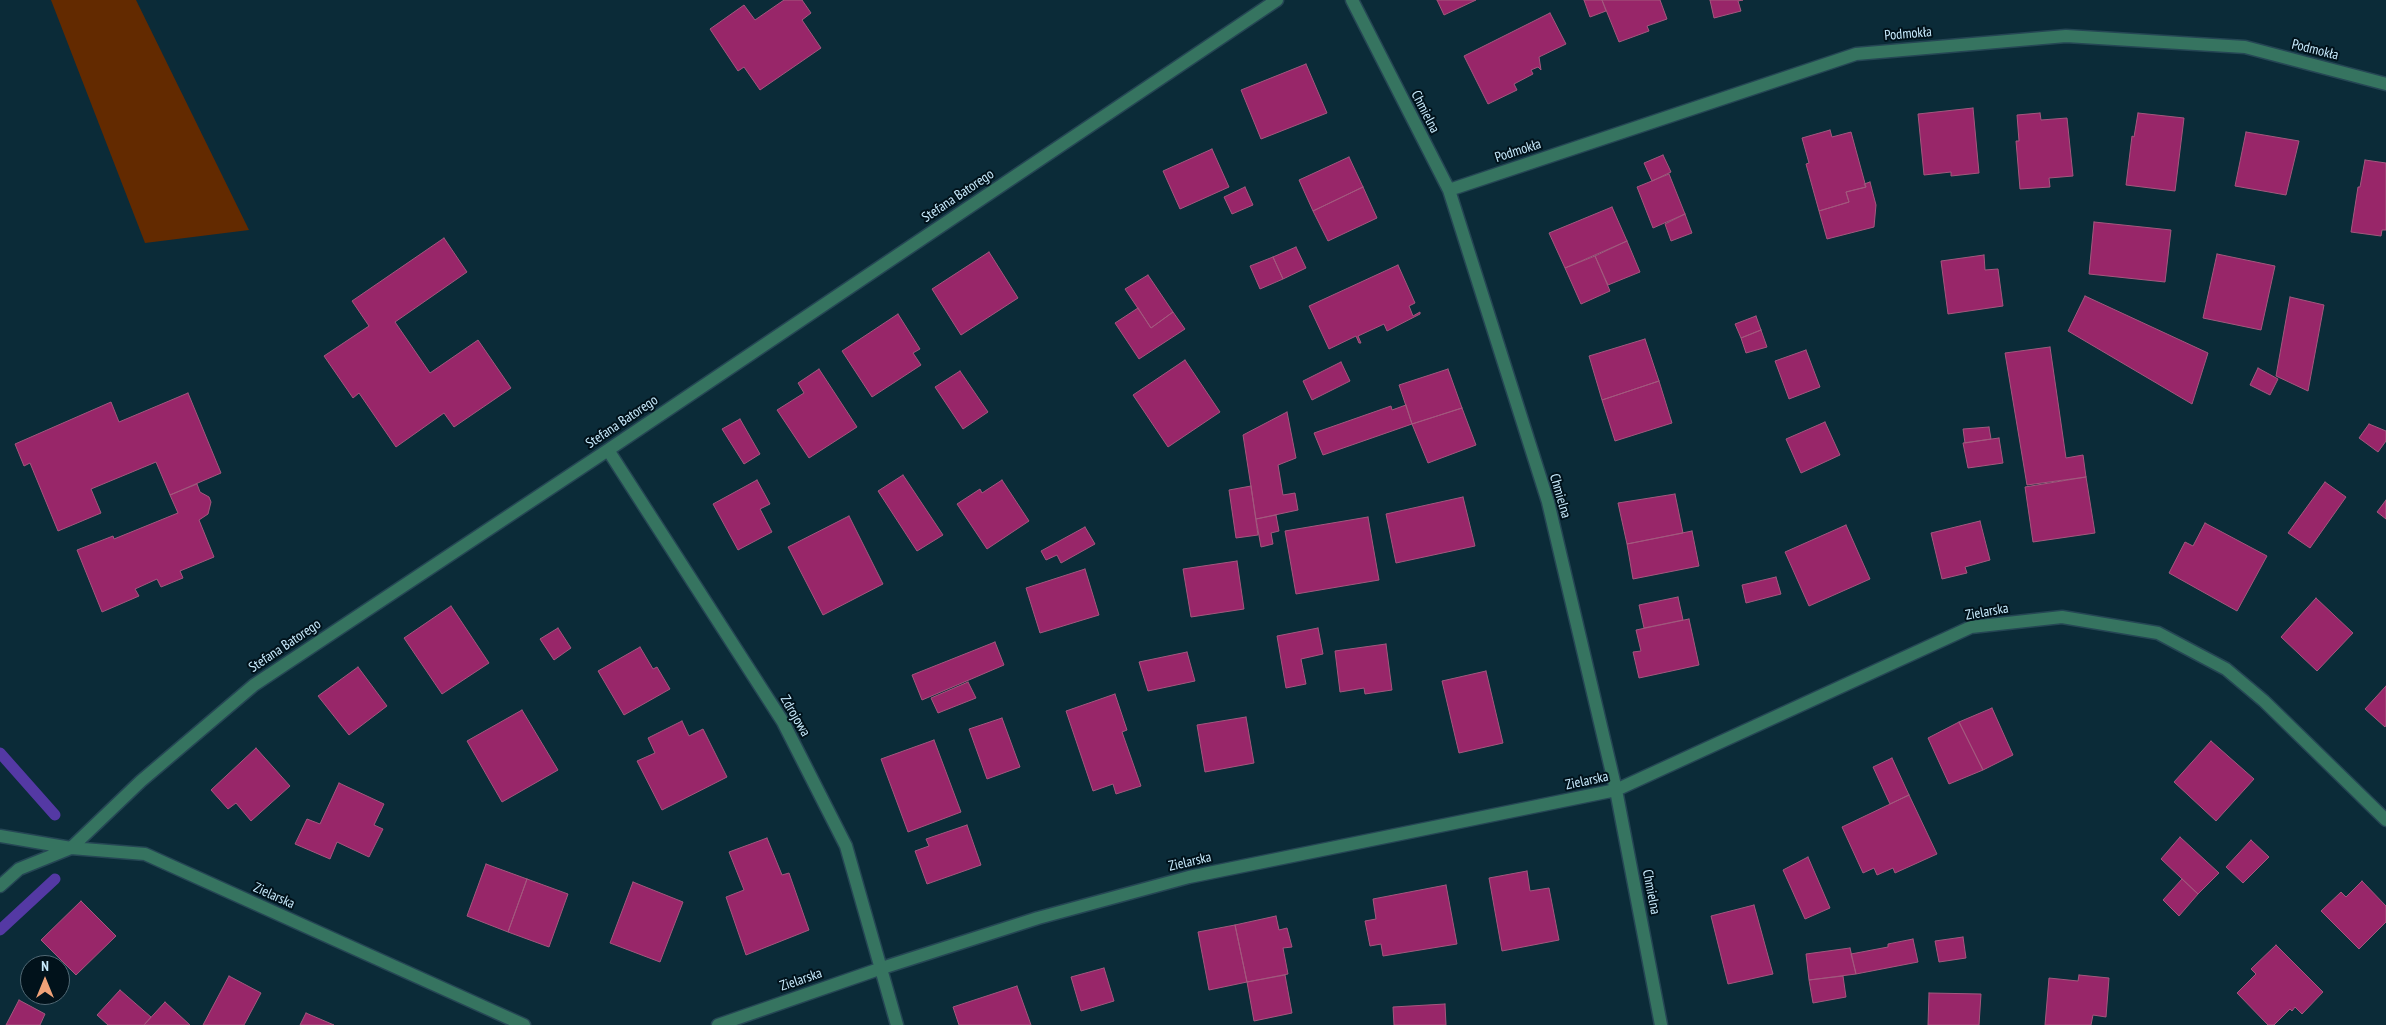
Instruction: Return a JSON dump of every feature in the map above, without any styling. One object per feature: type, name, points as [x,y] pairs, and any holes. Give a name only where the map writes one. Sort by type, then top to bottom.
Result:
[{"type":"street","name":"Stefana Batorego","points":[[0,886],[19,869],[72,848],[141,780],[254,684],[608,450],[1277,0]]},
{"type":"street","name":"Chmielna","points":[[1352,0],[1449,190],[1548,502],[1616,790],[1661,1025]]},
{"type":"street","name":"Podmokła","points":[[1449,190],[1856,54],[2066,36],[2245,48],[2386,84]]},
{"type":"street","name":"Zdrojowa","points":[[608,450],[783,722],[846,846],[898,1025]]},
{"type":"street","name":"Zielarska","points":[[718,1025],[882,968],[1038,918],[1189,877],[1616,790],[1971,627],[2062,617],[2158,633],[2226,669],[2264,701],[2386,820]]},
{"type":"street","name":"Zielarska","points":[[0,836],[72,848],[145,854],[524,1025]]},
{"type":"shaded area","points":[[51,0],[136,0],[249,230],[145,243]]},
{"type":"building","points":[[784,0],[802,0],[811,13],[802,20],[821,48],[760,90],[744,67],[738,71],[710,29],[744,5],[755,20]]},
{"type":"building","points":[[1437,0],[1476,0],[1444,15]]},
{"type":"building","points":[[1584,0],[1602,0],[1606,11],[1590,17]]},
{"type":"building","points":[[1602,0],[1660,0],[1667,19],[1647,26],[1649,31],[1619,42]]},
{"type":"building","points":[[1710,0],[1743,0],[1738,1],[1741,11],[1714,18]]},
{"type":"building","points":[[1550,13],[1566,44],[1539,57],[1541,70],[1538,67],[1531,70],[1533,74],[1514,84],[1517,90],[1488,104],[1464,56]]},
{"type":"building","points":[[1306,64],[1327,113],[1261,139],[1241,90]]},
{"type":"building","points":[[1973,108],[1979,173],[1951,176],[1951,172],[1924,175],[1918,114]]},
{"type":"building","points":[[2040,113],[2041,120],[2067,118],[2073,176],[2049,178],[2050,187],[2020,189],[2016,141],[2019,141],[2017,115]]},
{"type":"building","points":[[2138,113],[2184,118],[2175,191],[2126,185],[2132,136],[2134,137]]},
{"type":"building","points":[[1830,130],[1832,137],[1851,132],[1866,187],[1846,192],[1849,202],[1819,211],[1806,164],[1809,163],[1802,138]]},
{"type":"building","points":[[2246,132],[2299,141],[2286,195],[2235,186]]},
{"type":"building","points":[[1212,149],[1229,187],[1180,209],[1163,171]]},
{"type":"building","points":[[1663,155],[1671,172],[1652,181],[1644,163]]},
{"type":"building","points":[[1349,157],[1363,187],[1313,211],[1299,180]]},
{"type":"building","points":[[2365,160],[2386,163],[2386,230],[2382,230],[2381,236],[2351,232],[2358,187],[2360,187]]},
{"type":"building","points":[[1669,174],[1685,214],[1653,228],[1637,187]]},
{"type":"building","points":[[1870,182],[1876,205],[1874,227],[1827,239],[1819,211],[1849,202],[1846,192],[1866,187],[1864,184]]},
{"type":"building","points":[[1245,187],[1253,205],[1232,214],[1224,197]]},
{"type":"building","points":[[1363,187],[1377,218],[1328,241],[1313,211]]},
{"type":"building","points":[[1612,207],[1627,241],[1565,268],[1549,233]]},
{"type":"building","points":[[1685,214],[1692,233],[1671,241],[1665,224]]},
{"type":"building","points":[[2094,222],[2171,230],[2165,282],[2089,274]]},
{"type":"building","points":[[444,238],[467,272],[395,322],[430,373],[478,340],[511,388],[454,427],[444,413],[396,447],[359,393],[353,398],[324,356],[369,326],[352,301]]},
{"type":"building","points":[[1627,241],[1640,272],[1608,285],[1595,256]]},
{"type":"building","points":[[1296,247],[1306,268],[1283,279],[1273,257]]},
{"type":"building","points":[[989,252],[1018,298],[961,335],[932,289]]},
{"type":"building","points":[[2217,254],[2275,266],[2261,330],[2203,318]]},
{"type":"building","points":[[1984,255],[1985,270],[1998,269],[2003,306],[1948,314],[1941,261]]},
{"type":"building","points":[[1595,256],[1610,291],[1581,304],[1565,268]]},
{"type":"building","points":[[1273,257],[1283,279],[1260,289],[1250,266]]},
{"type":"building","points":[[1398,265],[1415,303],[1409,306],[1413,316],[1420,312],[1420,314],[1387,331],[1384,324],[1358,336],[1361,343],[1359,343],[1356,336],[1329,349],[1309,306]]},
{"type":"building","points":[[1148,275],[1173,312],[1151,328],[1125,289]]},
{"type":"building","points":[[2085,296],[2208,353],[2192,404],[2068,331]]},
{"type":"building","points":[[2290,297],[2324,305],[2308,391],[2276,376]]},
{"type":"building","points":[[1138,308],[1151,328],[1173,312],[1185,329],[1139,359],[1115,323]]},
{"type":"building","points":[[898,314],[920,349],[913,353],[921,365],[872,397],[842,351]]},
{"type":"building","points":[[1756,316],[1761,330],[1741,338],[1735,324]]},
{"type":"building","points":[[1761,330],[1767,347],[1746,353],[1741,338]]},
{"type":"building","points":[[1645,339],[1659,381],[1602,400],[1589,356]]},
{"type":"building","points":[[2050,347],[2066,458],[2083,455],[2086,477],[2027,485],[2005,353]]},
{"type":"building","points":[[1806,350],[1820,387],[1789,399],[1775,361]]},
{"type":"building","points":[[1185,360],[1220,412],[1168,447],[1133,395]]},
{"type":"building","points":[[1341,362],[1350,381],[1312,400],[1303,381]]},
{"type":"building","points":[[2258,368],[2278,379],[2270,395],[2250,385]]},
{"type":"building","points":[[819,369],[857,427],[809,458],[777,410],[804,393],[798,383]]},
{"type":"building","points":[[1448,369],[1462,408],[1412,424],[1399,385]]},
{"type":"building","points":[[960,371],[988,412],[963,429],[935,387]]},
{"type":"building","points":[[1659,381],[1672,423],[1615,441],[1602,400]]},
{"type":"building","points":[[188,393],[221,473],[170,495],[156,462],[91,489],[101,513],[58,531],[30,463],[24,466],[15,444],[111,402],[119,422]]},
{"type":"building","points":[[1406,405],[1412,424],[1323,455],[1314,433],[1391,406],[1392,410]]},
{"type":"building","points":[[1462,408],[1476,445],[1428,463],[1412,424]]},
{"type":"building","points":[[1287,412],[1296,458],[1278,465],[1283,495],[1295,493],[1298,510],[1256,519],[1243,435]]},
{"type":"building","points":[[740,419],[760,454],[744,464],[722,429]]},
{"type":"building","points":[[1825,422],[1840,455],[1801,473],[1786,439]]},
{"type":"building","points":[[2369,424],[2386,431],[2386,441],[2378,452],[2359,438]]},
{"type":"building","points":[[1989,427],[1991,439],[1965,443],[1963,429]]},
{"type":"building","points":[[1999,438],[2003,463],[1968,468],[1963,443]]},
{"type":"building","points":[[903,475],[943,535],[917,551],[878,491]]},
{"type":"building","points":[[2086,477],[2095,533],[2033,542],[2025,487]]},
{"type":"building","points":[[757,480],[770,504],[760,509],[772,532],[738,550],[713,504]]},
{"type":"building","points":[[1002,480],[1029,521],[987,549],[957,504],[980,489],[982,493]]},
{"type":"building","points":[[2325,482],[2346,497],[2310,548],[2288,533]]},
{"type":"building","points":[[197,484],[200,492],[209,497],[211,502],[208,514],[199,520],[214,557],[180,571],[183,578],[161,587],[157,579],[135,589],[139,596],[102,612],[77,550],[113,536],[114,539],[178,513],[170,495]]},
{"type":"building","points":[[1251,486],[1258,535],[1236,538],[1229,490]]},
{"type":"building","points":[[1675,494],[1683,533],[1627,544],[1618,503]]},
{"type":"building","points":[[1463,497],[1475,546],[1396,563],[1386,514]]},
{"type":"building","points":[[2386,500],[2386,519],[2377,512]]},
{"type":"building","points":[[1276,515],[1279,531],[1271,533],[1273,544],[1261,547],[1256,519]]},
{"type":"building","points":[[849,516],[883,584],[823,615],[788,547]]},
{"type":"building","points":[[1368,517],[1379,580],[1296,594],[1285,531]]},
{"type":"building","points":[[1980,521],[1990,560],[1965,567],[1967,573],[1942,579],[1931,533]]},
{"type":"building","points":[[2205,523],[2267,556],[2237,611],[2169,573],[2185,542],[2193,546]]},
{"type":"building","points":[[1846,525],[1870,579],[1809,606],[1785,552]]},
{"type":"building","points":[[1085,527],[1095,544],[1061,563],[1057,555],[1046,560],[1041,551]]},
{"type":"building","points":[[1692,531],[1699,566],[1633,579],[1627,544]]},
{"type":"building","points":[[1237,561],[1244,609],[1191,617],[1183,569]]},
{"type":"building","points":[[1085,569],[1099,615],[1040,633],[1026,588]]},
{"type":"building","points":[[1776,577],[1781,594],[1746,603],[1742,585]]},
{"type":"building","points":[[1678,597],[1683,620],[1644,628],[1639,605]]},
{"type":"building","points":[[2316,598],[2353,633],[2317,671],[2281,637]]},
{"type":"building","points":[[451,606],[489,663],[442,694],[404,638]]},
{"type":"building","points":[[1689,619],[1699,665],[1639,678],[1633,652],[1641,651],[1636,630]]},
{"type":"building","points":[[558,628],[571,648],[554,660],[540,639]]},
{"type":"building","points":[[1318,628],[1323,654],[1301,659],[1306,684],[1286,688],[1277,636]]},
{"type":"building","points":[[995,642],[1004,665],[922,700],[912,675]]},
{"type":"building","points":[[1386,644],[1392,690],[1365,694],[1364,688],[1340,692],[1335,651]]},
{"type":"building","points":[[640,647],[653,669],[657,667],[670,689],[624,715],[598,671]]},
{"type":"building","points":[[1187,652],[1195,681],[1148,691],[1139,662]]},
{"type":"building","points":[[358,667],[387,706],[349,735],[318,696]]},
{"type":"building","points":[[1486,671],[1503,743],[1459,753],[1442,681]]},
{"type":"building","points":[[968,682],[976,698],[938,713],[931,698]]},
{"type":"building","points":[[2386,686],[2386,725],[2385,727],[2365,709]]},
{"type":"building","points":[[1115,694],[1127,730],[1122,732],[1141,786],[1116,794],[1113,784],[1093,791],[1066,711]]},
{"type":"building","points":[[1992,708],[2013,755],[1983,770],[1959,722]]},
{"type":"building","points":[[522,710],[558,770],[502,802],[467,741]]},
{"type":"building","points":[[1246,717],[1254,763],[1205,772],[1197,725]]},
{"type":"building","points":[[1002,718],[1020,767],[987,779],[969,729]]},
{"type":"building","points":[[682,721],[689,736],[703,729],[727,777],[662,810],[637,761],[655,753],[648,738]]},
{"type":"building","points":[[1959,722],[1983,770],[1949,784],[1928,738]]},
{"type":"building","points":[[934,740],[961,812],[908,832],[881,759]]},
{"type":"building","points":[[2211,741],[2254,779],[2216,821],[2174,782]]},
{"type":"building","points":[[256,748],[290,786],[251,821],[236,803],[228,809],[211,790]]},
{"type":"building","points":[[1892,758],[1909,795],[1890,804],[1873,767]]},
{"type":"building","points":[[339,783],[384,804],[374,825],[383,829],[369,857],[337,842],[330,859],[295,844],[307,819],[320,824]]},
{"type":"building","points":[[1909,795],[1937,854],[1895,873],[1893,868],[1877,875],[1874,868],[1863,873],[1842,827]]},
{"type":"building","points":[[967,825],[981,865],[927,884],[915,851],[929,846],[926,839]]},
{"type":"building","points":[[2180,837],[2219,873],[2198,894],[2161,859]]},
{"type":"building","points":[[767,838],[782,875],[789,873],[809,930],[746,955],[726,897],[744,890],[729,852]]},
{"type":"building","points":[[2251,840],[2269,857],[2243,883],[2226,867]]},
{"type":"building","points":[[1808,857],[1830,908],[1805,919],[1783,870]]},
{"type":"building","points":[[486,864],[527,879],[508,932],[467,916]]},
{"type":"building","points":[[1527,871],[1530,891],[1549,888],[1559,940],[1502,951],[1489,878]]},
{"type":"building","points":[[527,879],[568,894],[549,947],[508,932]]},
{"type":"building","points":[[2182,879],[2198,894],[2179,916],[2163,900]]},
{"type":"building","points":[[2362,881],[2386,906],[2386,922],[2359,949],[2321,911],[2341,892],[2346,897]]},
{"type":"building","points":[[633,882],[683,902],[660,962],[610,943]]},
{"type":"building","points":[[1446,885],[1457,944],[1383,956],[1381,944],[1370,946],[1365,921],[1376,919],[1373,899]]},
{"type":"building","points":[[81,901],[116,936],[76,975],[70,969],[70,955],[56,955],[41,940]]},
{"type":"building","points":[[1754,905],[1773,974],[1728,984],[1711,916]]},
{"type":"building","points":[[1276,916],[1279,930],[1287,928],[1292,947],[1283,948],[1288,974],[1247,982],[1235,925]]},
{"type":"building","points":[[1235,925],[1247,982],[1209,990],[1198,932]]},
{"type":"building","points":[[1963,937],[1966,958],[1939,962],[1935,941]]},
{"type":"building","points":[[1913,939],[1918,962],[1856,974],[1851,954],[1888,947],[1888,944]]},
{"type":"building","points":[[2276,945],[2323,992],[2302,1014],[2295,1007],[2292,1011],[2290,1009],[2274,1025],[2268,1025],[2237,993],[2256,974],[2251,969]]},
{"type":"building","points":[[1850,948],[1856,974],[1809,980],[1806,954]]},
{"type":"building","points":[[1104,968],[1114,1001],[1081,1011],[1071,977]]},
{"type":"building","points":[[1285,975],[1292,1013],[1254,1021],[1247,982]]},
{"type":"building","points":[[2079,975],[2109,978],[2106,1017],[2093,1015],[2091,1025],[2045,1025],[2049,978],[2078,981]]},
{"type":"building","points":[[229,976],[261,993],[244,1025],[203,1025]]},
{"type":"building","points":[[1843,976],[1846,997],[1813,1003],[1809,980]]},
{"type":"building","points":[[1017,986],[1031,1025],[959,1025],[953,1007]]},
{"type":"building","points":[[120,990],[151,1017],[144,1025],[108,1025],[97,1015]]},
{"type":"building","points":[[1929,993],[1981,994],[1979,1025],[1928,1025]]},
{"type":"building","points":[[19,1000],[20,1005],[28,1005],[45,1014],[40,1025],[6,1025]]},
{"type":"building","points":[[165,1002],[190,1025],[144,1025]]},
{"type":"building","points":[[1445,1004],[1446,1025],[1394,1025],[1393,1007]]},
{"type":"building","points":[[306,1013],[334,1025],[300,1025]]},
{"type":"waterway","points":[[0,753],[55,815]]},
{"type":"waterway","points":[[0,930],[55,879]]}]
